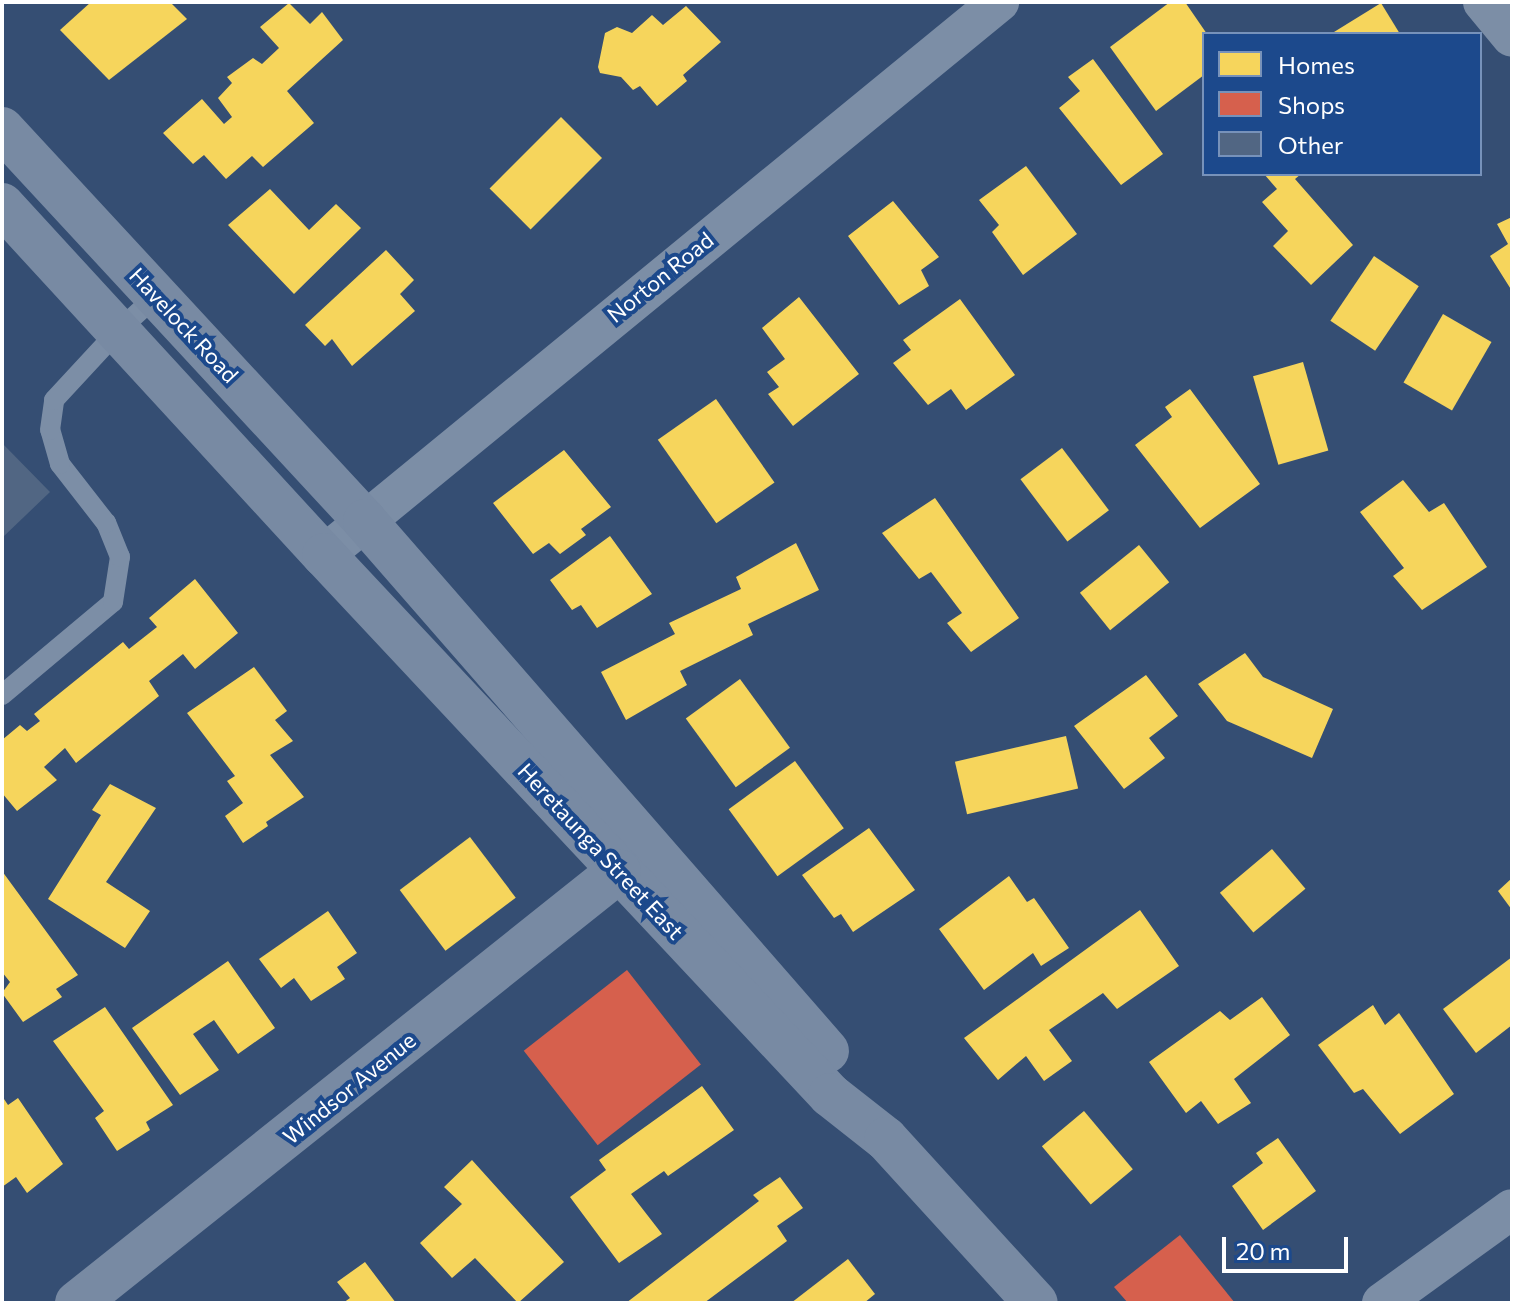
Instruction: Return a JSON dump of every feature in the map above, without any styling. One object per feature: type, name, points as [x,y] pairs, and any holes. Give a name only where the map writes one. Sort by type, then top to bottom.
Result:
[{"type":"main road","name":"Havelock Road","points":[[2,129],[365,521]]},
{"type":"main road","points":[[2,205],[324,555]]},
{"type":"main road","name":"Heretaunga Street East","points":[[365,521],[856,1083],[886,1139]]},
{"type":"main road","name":"Heretaunga Street East","points":[[324,555],[830,1095],[886,1139],[1036,1303]]},
{"type":"main road","name":"Windsor Avenue","points":[[77,1303],[619,871]]},
{"type":"street","name":"Norton Road","points":[[324,555],[999,2]]},
{"type":"street","points":[[1483,2],[1512,37]]},
{"type":"street","points":[[1382,1303],[1512,1209]]},
{"type":"lane","points":[[2,695],[113,602],[120,557],[106,523],[60,464],[50,430],[54,400],[118,331],[156,296]]},
{"type":"building: Homes","points":[[91,2],[170,2],[187,19],[109,80],[60,30]]},
{"type":"building: Homes","points":[[1170,2],[1185,2],[1206,32],[1202,32],[1202,76],[1156,111],[1110,47]]},
{"type":"building: Homes","points":[[289,3],[310,24],[322,12],[343,40],[287,91],[314,123],[263,167],[252,156],[226,179],[204,155],[193,164],[163,133],[202,99],[224,124],[232,117],[218,98],[232,83],[227,77],[253,58],[262,64],[279,48],[260,27]]},
{"type":"building: Homes","points":[[1381,3],[1399,32],[1334,32]]},
{"type":"building: Homes","points":[[686,6],[721,42],[683,75],[687,81],[657,106],[640,86],[633,90],[621,77],[600,73],[598,67],[605,33],[617,27],[632,33],[652,15],[663,25]]},
{"type":"building: Homes","points":[[1093,59],[1163,154],[1121,185],[1059,108],[1080,91],[1068,77]]},
{"type":"building: Homes","points":[[561,117],[602,158],[531,229],[490,188]]},
{"type":"building: Homes","points":[[1026,166],[1077,234],[1023,275],[992,232],[999,225],[979,200]]},
{"type":"building: Homes","points":[[1266,176],[1299,176],[1295,179],[1353,245],[1311,285],[1273,246],[1288,231],[1262,202],[1277,189]]},
{"type":"building: Homes","points":[[270,189],[309,230],[336,204],[361,228],[294,294],[228,225]]},
{"type":"building: Homes","points":[[893,201],[939,257],[921,270],[929,286],[899,305],[848,236]]},
{"type":"building: Homes","points":[[1512,217],[1512,291],[1490,256],[1508,244],[1497,224]]},
{"type":"building: Homes","points":[[386,250],[414,280],[400,294],[415,311],[352,366],[332,339],[325,346],[305,325]]},
{"type":"building: Homes","points":[[1374,256],[1419,286],[1375,351],[1330,321]]},
{"type":"building: Homes","points":[[799,297],[859,374],[793,426],[768,394],[779,387],[767,372],[785,359],[762,328]]},
{"type":"building: Homes","points":[[960,299],[1015,375],[966,410],[951,389],[928,405],[893,363],[911,350],[903,340]]},
{"type":"building: Homes","points":[[1443,314],[1491,342],[1452,410],[1404,382]]},
{"type":"building: Homes","points":[[1303,362],[1328,450],[1278,465],[1253,376]]},
{"type":"building: Homes","points":[[1190,389],[1260,484],[1200,528],[1135,445],[1172,417],[1165,407]]},
{"type":"building: Homes","points":[[716,399],[775,483],[716,523],[658,440]]},
{"type":"building: Homes","points":[[1062,448],[1109,510],[1067,542],[1020,479]]},
{"type":"building: Homes","points":[[564,450],[611,507],[581,529],[586,535],[560,554],[549,543],[533,554],[493,503]]},
{"type":"building: Homes","points":[[1403,480],[1429,512],[1444,503],[1487,567],[1422,610],[1393,576],[1404,568],[1360,512]]},
{"type":"building: Homes","points":[[935,498],[1019,618],[971,652],[947,623],[962,613],[931,572],[919,579],[882,533]]},
{"type":"building: Homes","points":[[610,536],[652,594],[597,628],[581,605],[572,610],[550,580]]},
{"type":"building: Homes","points":[[796,543],[819,590],[748,624],[753,635],[680,671],[687,685],[626,720],[601,672],[675,634],[669,623],[741,589],[736,577]]},
{"type":"building: Homes","points":[[1139,545],[1169,582],[1110,630],[1080,593]]},
{"type":"building: Homes","points":[[195,579],[238,633],[195,669],[183,654],[149,681],[159,696],[76,763],[65,748],[44,767],[57,780],[17,811],[2,793],[2,740],[20,725],[27,731],[40,721],[34,714],[123,642],[129,649],[157,627],[149,618]]},
{"type":"building: Homes","points":[[1245,653],[1263,677],[1333,709],[1312,758],[1227,721],[1198,684]]},
{"type":"building: Homes","points":[[254,667],[287,711],[275,720],[293,741],[270,755],[304,797],[266,822],[268,826],[243,843],[225,816],[243,803],[227,781],[235,776],[187,713]]},
{"type":"building: Homes","points":[[1146,675],[1178,716],[1149,738],[1165,758],[1124,789],[1074,726]]},
{"type":"building: Homes","points":[[740,679],[790,748],[736,787],[686,718]]},
{"type":"building: Homes","points":[[1066,736],[1078,789],[967,814],[955,762]]},
{"type":"building: Homes","points":[[795,761],[844,828],[777,876],[729,809]]},
{"type":"building: Homes","points":[[110,784],[156,808],[106,882],[150,911],[125,948],[48,899],[101,815],[92,810]]},
{"type":"building: Homes","points":[[869,828],[915,890],[853,932],[841,914],[834,918],[802,875]]},
{"type":"building: Homes","points":[[470,837],[516,898],[445,951],[400,890]]},
{"type":"building: Homes","points":[[1272,849],[1305,889],[1253,933],[1220,893]]},
{"type":"building: Homes","points":[[2,871],[78,975],[56,989],[62,997],[23,1022],[2,993],[10,982],[2,972]]},
{"type":"building: Homes","points":[[1009,876],[1027,902],[1034,898],[1069,948],[1041,966],[1033,953],[984,990],[939,929]]},
{"type":"building: Homes","points":[[1512,878],[1512,910],[1498,891]]},
{"type":"building: Homes","points":[[1140,910],[1179,966],[1117,1009],[1103,993],[1049,1030],[1072,1061],[1044,1081],[1026,1056],[998,1080],[964,1038]]},
{"type":"building: Homes","points":[[328,911],[357,953],[337,967],[345,979],[311,1001],[294,978],[281,988],[259,959]]},
{"type":"building: Homes","points":[[1512,957],[1512,1025],[1476,1053],[1443,1009]]},
{"type":"building: Homes","points":[[228,961],[275,1028],[238,1054],[214,1020],[193,1034],[219,1070],[180,1095],[132,1028]]},
{"type":"building: Homes","points":[[1262,997],[1290,1035],[1234,1079],[1251,1103],[1218,1124],[1201,1101],[1186,1113],[1149,1062],[1220,1011],[1230,1020]]},
{"type":"building: Homes","points":[[1373,1005],[1385,1025],[1399,1013],[1454,1094],[1400,1134],[1363,1089],[1354,1093],[1318,1045]]},
{"type":"building: Homes","points":[[105,1007],[173,1105],[146,1122],[150,1130],[117,1151],[95,1118],[104,1111],[53,1041]]},
{"type":"building: Homes","points":[[702,1086],[734,1130],[668,1176],[664,1171],[631,1194],[662,1234],[619,1263],[570,1197],[606,1170],[599,1160]]},
{"type":"building: Homes","points":[[2,1096],[8,1105],[18,1098],[63,1164],[27,1193],[16,1177],[2,1187]]},
{"type":"building: Homes","points":[[1084,1111],[1133,1169],[1091,1205],[1042,1146]]},
{"type":"building: Homes","points":[[1278,1138],[1316,1191],[1263,1230],[1232,1186],[1263,1163],[1256,1153]]},
{"type":"building: Homes","points":[[472,1160],[564,1262],[518,1303],[475,1258],[452,1278],[420,1243],[462,1204],[444,1187]]},
{"type":"building: Homes","points":[[780,1177],[803,1208],[777,1226],[787,1241],[704,1303],[626,1303],[759,1201],[753,1195]]},
{"type":"building: Homes","points":[[848,1259],[875,1294],[864,1303],[791,1303]]},
{"type":"building: Homes","points":[[365,1262],[396,1303],[343,1303],[350,1298],[337,1282]]},
{"type":"building: Shops","points":[[627,970],[701,1065],[598,1145],[524,1051]]},
{"type":"building: Shops","points":[[1180,1235],[1235,1303],[1128,1303],[1114,1287]]},
{"type":"building: Other","points":[[2,443],[50,492],[2,538]]}]
